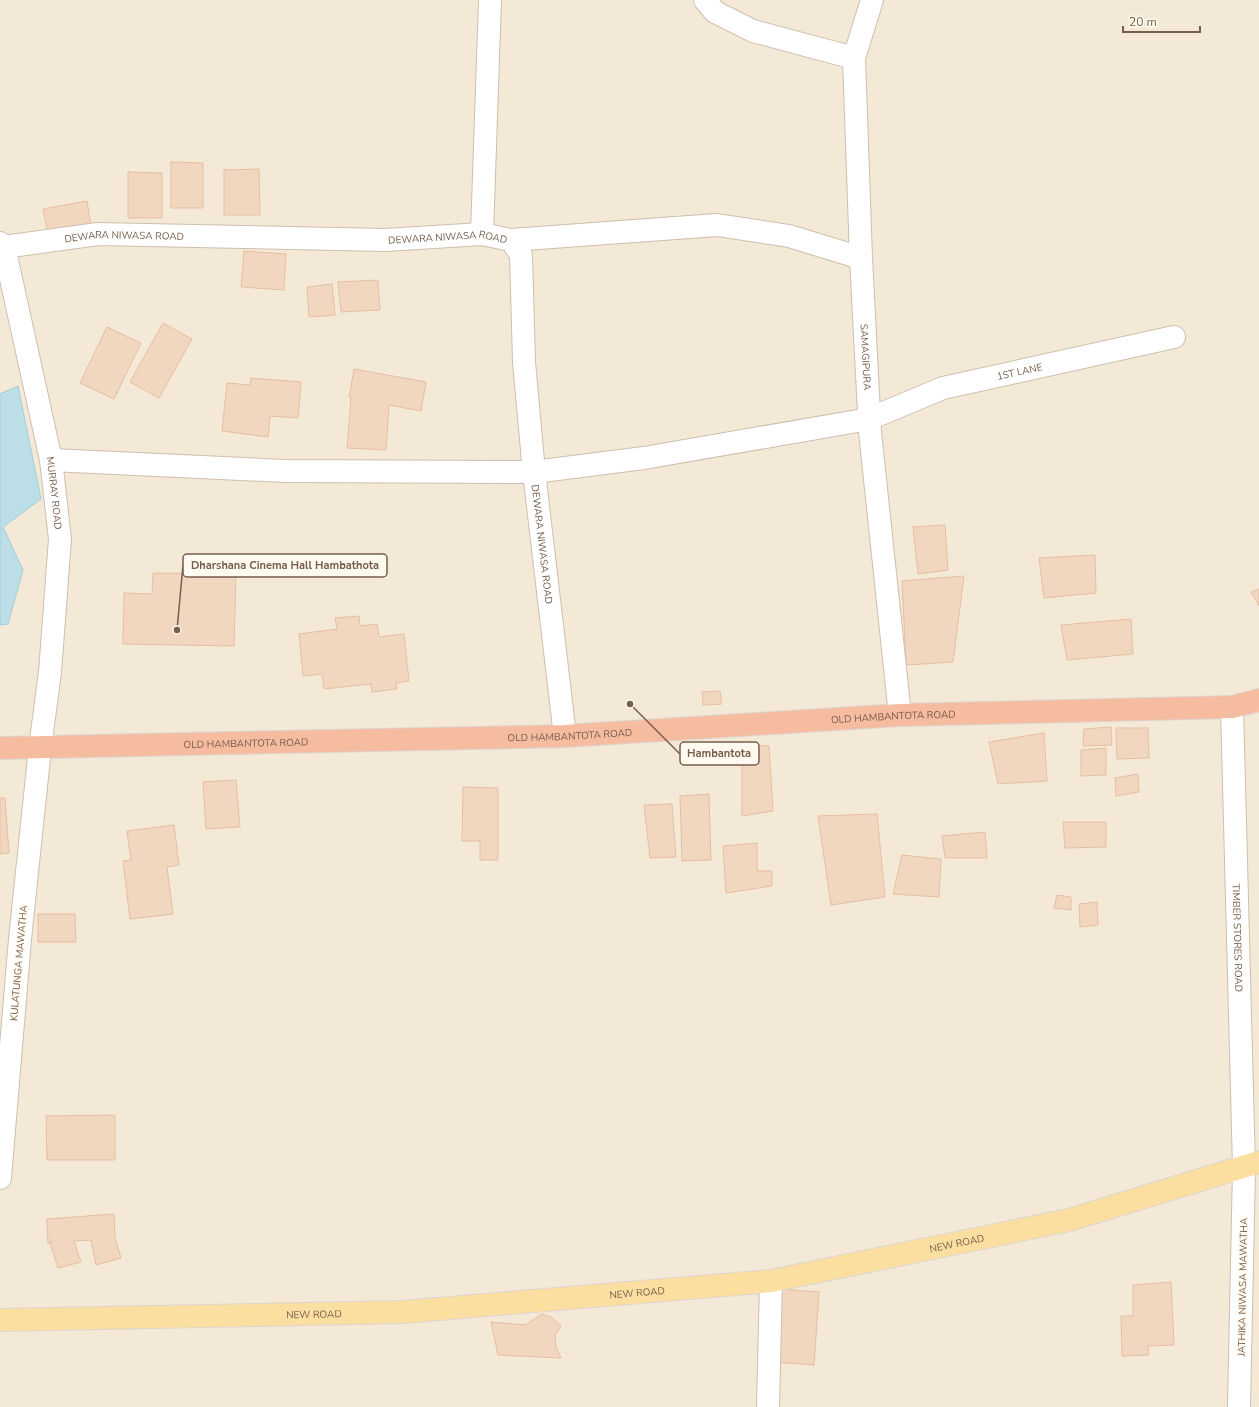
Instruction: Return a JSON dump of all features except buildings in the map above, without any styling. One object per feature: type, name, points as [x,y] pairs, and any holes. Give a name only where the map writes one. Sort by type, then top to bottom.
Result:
[{"type":"highway","name":"OLD HAMBANTOTA ROAD","points":[[0,748],[565,736],[900,715],[1232,707],[1259,700]]},
{"type":"main road","name":"NEW ROAD","points":[[0,1320],[403,1312],[771,1281],[1070,1220],[1252,1165]]},
{"type":"street","points":[[482,234],[490,0]]},
{"type":"street","points":[[705,0],[715,12],[754,31],[854,58]]},
{"type":"street","name":"SAMAGIPURA","points":[[872,0],[854,58],[861,258],[869,419],[900,715]]},
{"type":"street","points":[[511,240],[717,226],[789,236],[861,258]]},
{"type":"street","name":"DEWARA NIWASA ROAD","points":[[2,245],[98,234],[385,240],[482,234],[511,240],[521,255],[524,362],[534,472],[565,736]]},
{"type":"street","name":"MURRAY ROAD","points":[[2,245],[51,460],[60,539],[50,672],[40,748]]},
{"type":"street","name":"1ST LANE","points":[[51,460],[285,471],[534,472],[644,458],[869,419],[943,388],[1174,337]]},
{"type":"street","name":"TIMBER STORES ROAD","points":[[1232,707],[1252,1165]]},
{"type":"street","name":"KULATUNGA MAWATHA","points":[[0,1178],[20,939],[40,748]]},
{"type":"street","name":"JATHIKA NIWASA MAWATHA","points":[[1239,1407],[1252,1165]]},
{"type":"street","points":[[768,1407],[771,1281]]},
{"type":"shaded area","points":[[0,0],[1259,0],[1259,1407],[0,1407]]},
{"type":"water","points":[[18,386],[41,499],[3,527],[23,570],[8,624],[0,625],[0,394]]},
{"type":"place","name":"Dharshana Cinema Hall Hambathota","points":[[177,630]]},
{"type":"place","name":"Hambantota","points":[[630,704]]}]
